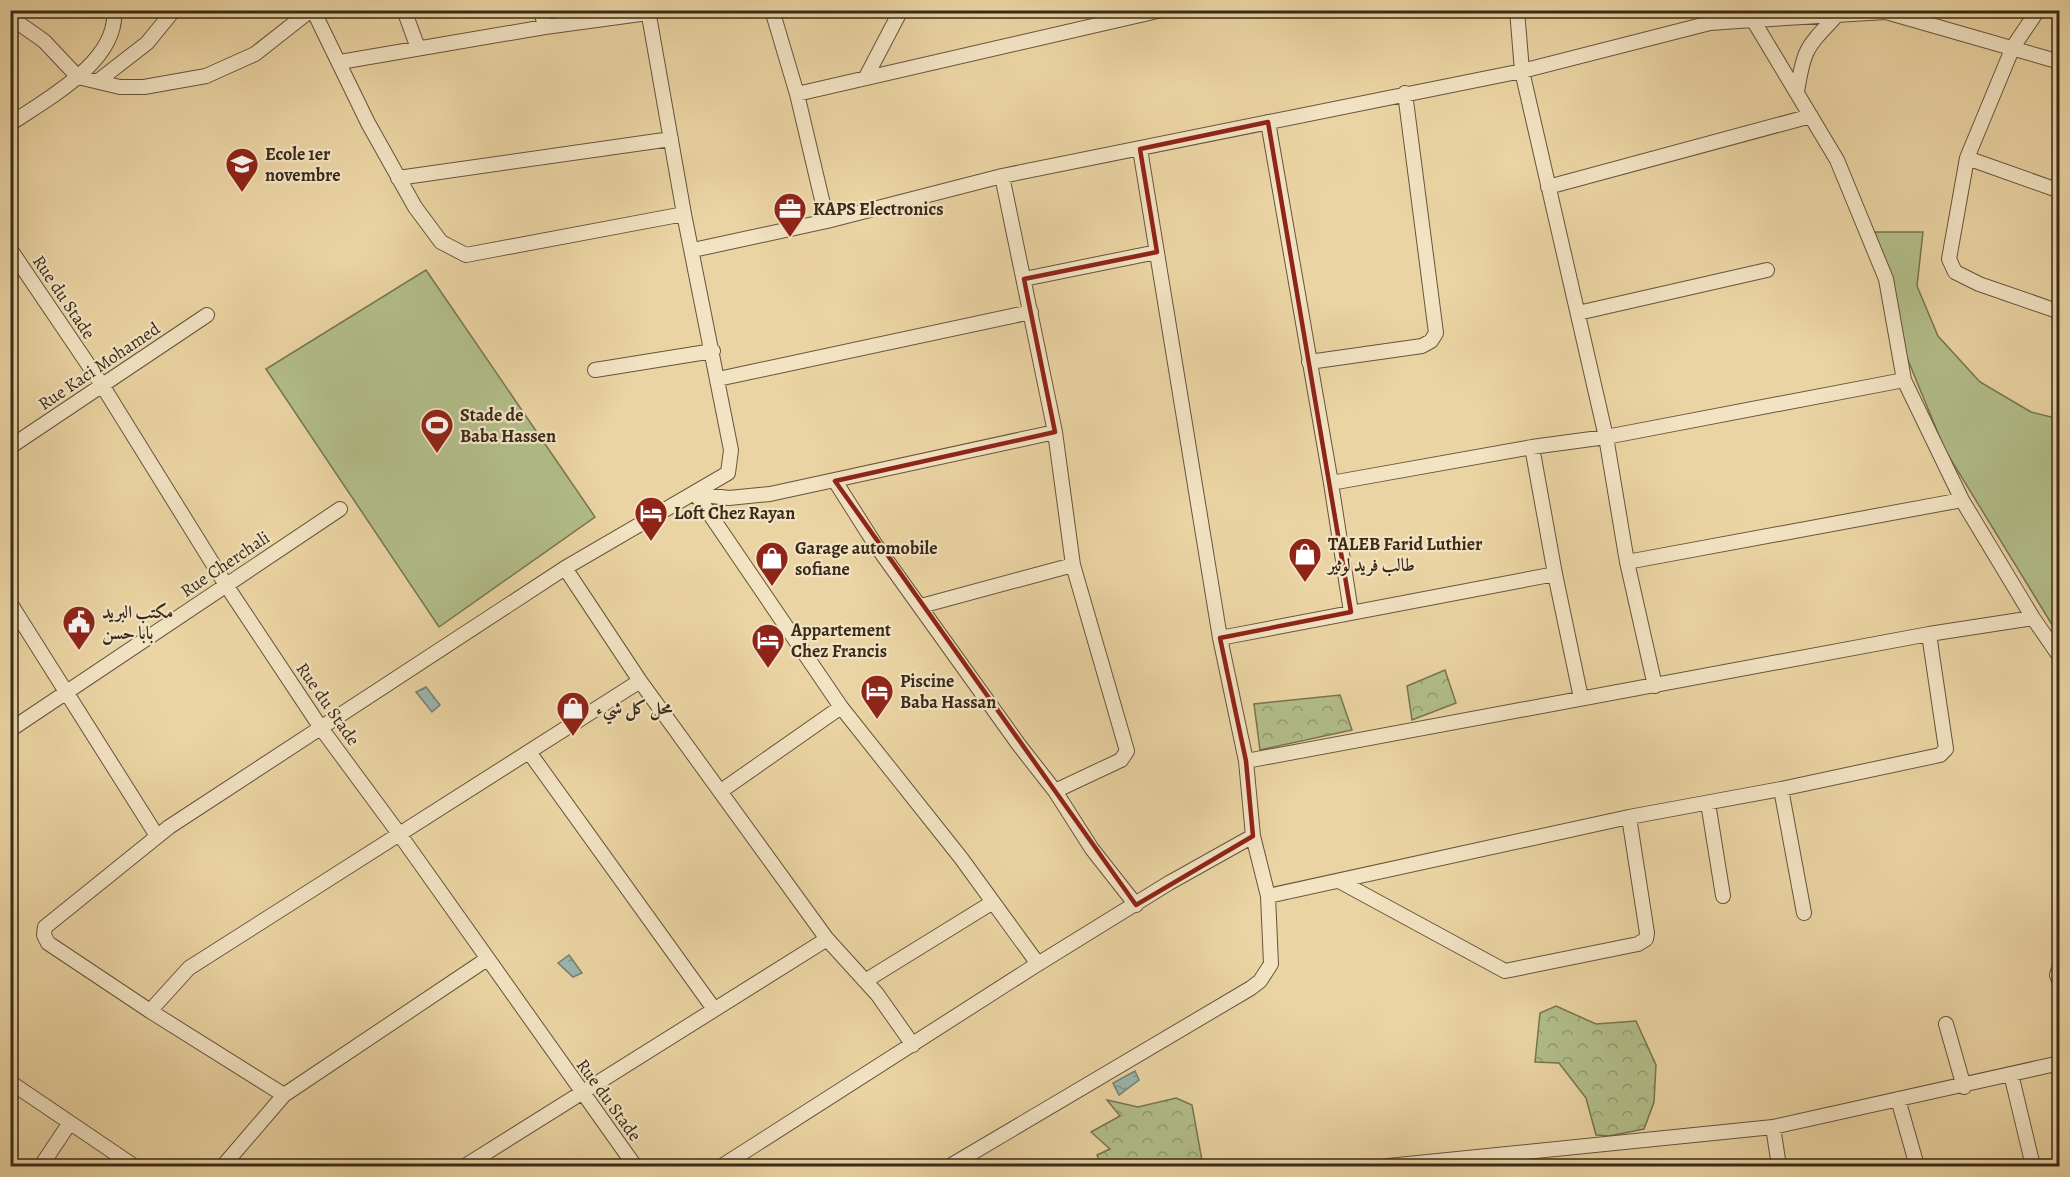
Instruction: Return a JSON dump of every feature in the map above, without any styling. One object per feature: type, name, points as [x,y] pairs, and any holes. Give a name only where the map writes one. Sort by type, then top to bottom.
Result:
[{"type":"street","points":[[10,124],[78,77],[103,52],[116,25],[114,10]]},
{"type":"street","points":[[98,81],[147,43],[174,10]]},
{"type":"street","points":[[10,17],[44,41],[78,77],[120,87],[144,87],[206,76],[255,54],[312,10],[398,178],[441,242],[466,255],[684,214]]},
{"type":"street","points":[[404,10],[418,48]]},
{"type":"street","points":[[541,10],[545,27]]},
{"type":"street","points":[[772,10],[797,94],[827,221]]},
{"type":"street","points":[[866,77],[901,10]]},
{"type":"street","points":[[797,94],[1162,10]]},
{"type":"street","points":[[1517,10],[1522,71],[1606,437],[1627,562],[1655,686]]},
{"type":"street","points":[[2038,10],[2013,46],[1967,158],[1949,259],[1955,272],[1979,284],[2060,312]]},
{"type":"street","points":[[284,1095],[150,1011],[48,943],[44,935],[45,927],[157,836],[565,568],[696,494],[728,473],[731,450],[684,214],[648,12],[340,62]]},
{"type":"street","points":[[693,250],[827,221],[1002,177],[1405,93],[1522,71],[1710,23],[1886,12],[2013,46],[2060,62]]},
{"type":"street","points":[[1797,92],[1802,57],[1809,45],[1838,14]]},
{"type":"street","points":[[1753,20],[1837,160],[1886,279],[1904,380],[1962,500],[2032,618],[2060,657]]},
{"type":"street","points":[[1309,362],[1422,345],[1431,341],[1436,333],[1405,93]]},
{"type":"street","points":[[1548,187],[1811,116]]},
{"type":"street","points":[[1268,122],[1331,483],[1351,612]]},
{"type":"street","points":[[398,178],[671,139]]},
{"type":"street","points":[[950,1167],[1260,981],[1271,964],[1268,897],[1253,836],[1246,761],[1220,638],[1140,149]]},
{"type":"street","points":[[1967,158],[2060,191]]},
{"type":"street","points":[[1002,177],[1056,432],[1073,565],[1127,751],[1121,760],[1055,790]]},
{"type":"street","name":"Rue du Stade","points":[[10,249],[102,385],[226,585],[321,728],[400,835],[634,1167]]},
{"type":"street","points":[[1024,279],[1157,252]]},
{"type":"street","points":[[1578,313],[1767,270]]},
{"type":"street","points":[[718,379],[1031,312]]},
{"type":"street","name":"Rue Kaci Mohamed","points":[[10,447],[207,315]]},
{"type":"street","points":[[595,370],[713,351]]},
{"type":"street","points":[[1331,483],[1532,447],[1606,437],[1904,380]]},
{"type":"street","points":[[696,494],[729,498],[770,494],[1056,432]]},
{"type":"street","points":[[1532,447],[1581,698]]},
{"type":"street","points":[[835,481],[875,544],[1019,745],[1055,790],[1092,849],[1136,905]]},
{"type":"street","points":[[696,494],[841,707],[993,902],[1038,964]]},
{"type":"street","points":[[1627,562],[1962,500]]},
{"type":"street","name":"Rue Cherchali","points":[[10,730],[340,509]]},
{"type":"street","points":[[921,606],[1073,565]]},
{"type":"street","points":[[565,568],[640,681],[827,939],[865,981],[913,1045]]},
{"type":"street","points":[[1220,638],[1555,574]]},
{"type":"street","points":[[10,603],[157,836]]},
{"type":"street","points":[[1246,761],[1929,634],[2032,618]]},
{"type":"street","points":[[1268,897],[1629,817],[1781,789],[1944,753],[1946,749],[1929,634]]},
{"type":"street","points":[[150,1011],[189,968],[640,681]]},
{"type":"street","points":[[721,791],[841,707]]},
{"type":"street","points":[[529,752],[714,1009]]},
{"type":"street","points":[[1781,789],[1804,913]]},
{"type":"street","points":[[1708,803],[1723,896]]},
{"type":"street","points":[[1341,882],[1505,971],[1638,944],[1646,939],[1647,933],[1629,817]]},
{"type":"street","points":[[722,1167],[1038,964],[1253,836]]},
{"type":"street","points":[[865,981],[993,902]]},
{"type":"street","points":[[465,1167],[827,939]]},
{"type":"street","points":[[223,1167],[284,1095],[487,959]]},
{"type":"street","points":[[2060,964],[2056,975],[2060,983]]},
{"type":"street","points":[[1946,1024],[1964,1087]]},
{"type":"street","points":[[1388,1167],[1773,1127],[1817,1120],[1898,1099],[1964,1087],[2060,1064]]},
{"type":"street","points":[[2011,1074],[2033,1167]]},
{"type":"street","points":[[10,1082],[134,1167]]},
{"type":"street","points":[[1898,1099],[1917,1167]]},
{"type":"street","points":[[40,1167],[69,1124]]},
{"type":"street","points":[[1773,1127],[1779,1167]]},
{"type":"highlighted area","points":[[1268,122],[1351,612],[1220,638],[1246,761],[1253,836],[1136,905],[835,481],[1055,432],[1024,279],[1157,252],[1140,149]]},
{"type":"green space","points":[[1875,232],[1923,232],[1917,286],[1938,336],[1980,382],[2031,412],[2059,419],[2059,636],[1945,450],[1896,331]]},
{"type":"green space","name":"Stade de Baba Hassen","points":[[426,270],[595,517],[439,627],[266,369]]},
{"type":"green space","points":[[1445,670],[1456,703],[1412,720],[1407,686]]},
{"type":"green space","points":[[1340,695],[1352,730],[1260,750],[1254,704]]},
{"type":"green space","points":[[1556,1006],[1596,1024],[1636,1021],[1656,1065],[1654,1102],[1644,1129],[1609,1136],[1596,1135],[1586,1098],[1559,1063],[1535,1062],[1540,1013]]},
{"type":"green space","points":[[1176,1098],[1192,1105],[1203,1166],[1101,1166],[1097,1155],[1110,1149],[1091,1132],[1120,1116],[1107,1100],[1138,1107]]},
{"type":"water","points":[[426,687],[440,705],[432,712],[416,692]]},
{"type":"water","points":[[569,955],[582,973],[573,977],[558,963]]},
{"type":"water","points":[[1135,1071],[1139,1080],[1119,1095],[1113,1083]]},
{"type":"place","name":"Ecole 1er novembre","points":[[242,193]]},
{"type":"place","name":"KAPS Electronics","points":[[790,238]]},
{"type":"place","name":"Stade de Baba Hassen","points":[[437,454]]},
{"type":"place","name":"Loft Chez Rayan","points":[[651,542]]},
{"type":"place","name":"TALEB Farid Luthier طالب فريد لوثير","points":[[1305,583]]},
{"type":"place","name":"Garage automobile sofiane","points":[[772,587]]},
{"type":"place","name":"مكتب البريد بابا حسن","points":[[79,651]]},
{"type":"place","name":"Appartement Chez Francis","points":[[768,669]]},
{"type":"place","name":"Piscine Baba Hassan","points":[[877,720]]},
{"type":"place","name":"محل كل شيء","points":[[573,737]]}]
